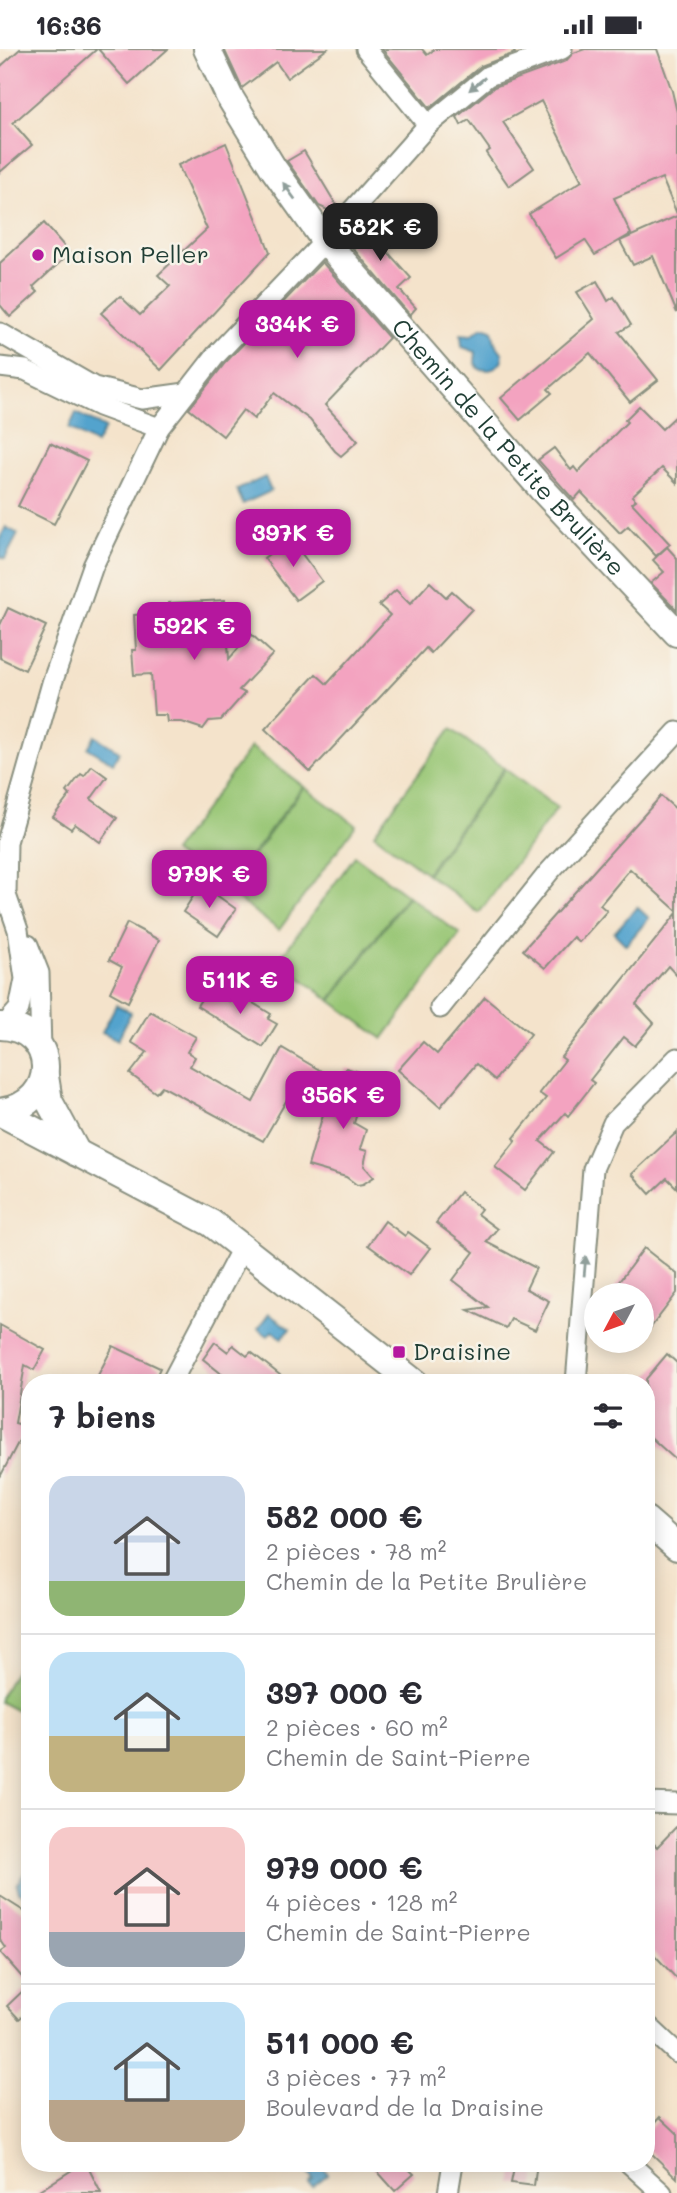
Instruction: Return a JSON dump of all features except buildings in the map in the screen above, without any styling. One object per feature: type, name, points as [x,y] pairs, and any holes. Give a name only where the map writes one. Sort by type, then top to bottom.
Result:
[{"type":"street","name":"Chemin de la Petite Brulière","points":[[207,49],[229,96],[272,168],[325,241],[541,488],[677,633]]},
{"type":"street","points":[[366,49],[428,125]]},
{"type":"street","points":[[0,1113],[16,1110],[30,1102],[40,1090],[43,1063],[26,1033],[2,1026],[19,1009],[25,979],[18,930],[6,895],[7,842],[49,695],[93,566],[159,428],[216,355],[325,241],[428,125],[488,76],[562,49]]},
{"type":"street","points":[[0,333],[94,387],[142,399],[186,393]]},
{"type":"street","points":[[0,367],[25,370],[99,406],[159,428]]},
{"type":"street","points":[[440,1008],[549,872],[677,732]]},
{"type":"street","points":[[18,930],[31,949],[38,973],[43,1063],[49,1101],[77,1153]]},
{"type":"street","points":[[577,1374],[593,1169],[613,1123],[677,1058]]},
{"type":"street","points":[[0,1113],[211,1223],[403,1374]]},
{"type":"street","points":[[176,1374],[242,1248]]},
{"type":"street","points":[[655,1803],[677,1804]]},
{"type":"street","points":[[655,2032],[677,2053]]},
{"type":"street","points":[[448,2193],[452,2172]]},
{"type":"street","points":[[639,2172],[662,2193]]},
{"type":"green space","points":[[451,729],[504,768],[426,873],[374,834]]},
{"type":"green space","points":[[251,747],[303,786],[225,891],[173,852]]},
{"type":"green space","points":[[505,769],[557,808],[479,913],[427,874]]},
{"type":"green space","points":[[304,787],[356,825],[279,930],[227,891]]},
{"type":"green space","points":[[355,856],[407,895],[330,1000],[278,961]]},
{"type":"green space","points":[[408,896],[460,934],[383,1039],[331,1001]]},
{"type":"green space","points":[[21,1660],[21,1713],[0,1702]]},
{"type":"water","points":[[483,327],[492,330],[495,343],[503,354],[501,363],[490,370],[479,369],[475,362],[476,352],[462,347],[461,334],[471,335]]},
{"type":"water","points":[[76,413],[105,428],[96,444],[69,428]]},
{"type":"water","points":[[265,477],[271,491],[243,504],[237,490]]},
{"type":"water","points":[[6,527],[18,534],[5,559],[0,557],[0,538]]},
{"type":"water","points":[[95,736],[120,752],[113,763],[88,748]]},
{"type":"water","points":[[637,907],[649,918],[626,945],[614,933]]},
{"type":"water","points":[[116,1005],[131,1012],[118,1040],[102,1032]]},
{"type":"water","points":[[269,1314],[290,1329],[282,1338],[272,1331],[268,1336],[258,1329]]},
{"type":"water","points":[[21,1878],[21,1893],[19,1892],[17,1885]]},
{"type":"water","points":[[307,2172],[328,2174],[312,2187],[309,2183],[313,2179]]},
{"type":"place","name":"Maison Peller","points":[[38,255]]},
{"type":"place","name":"Draisine","points":[[399,1352]]}]
